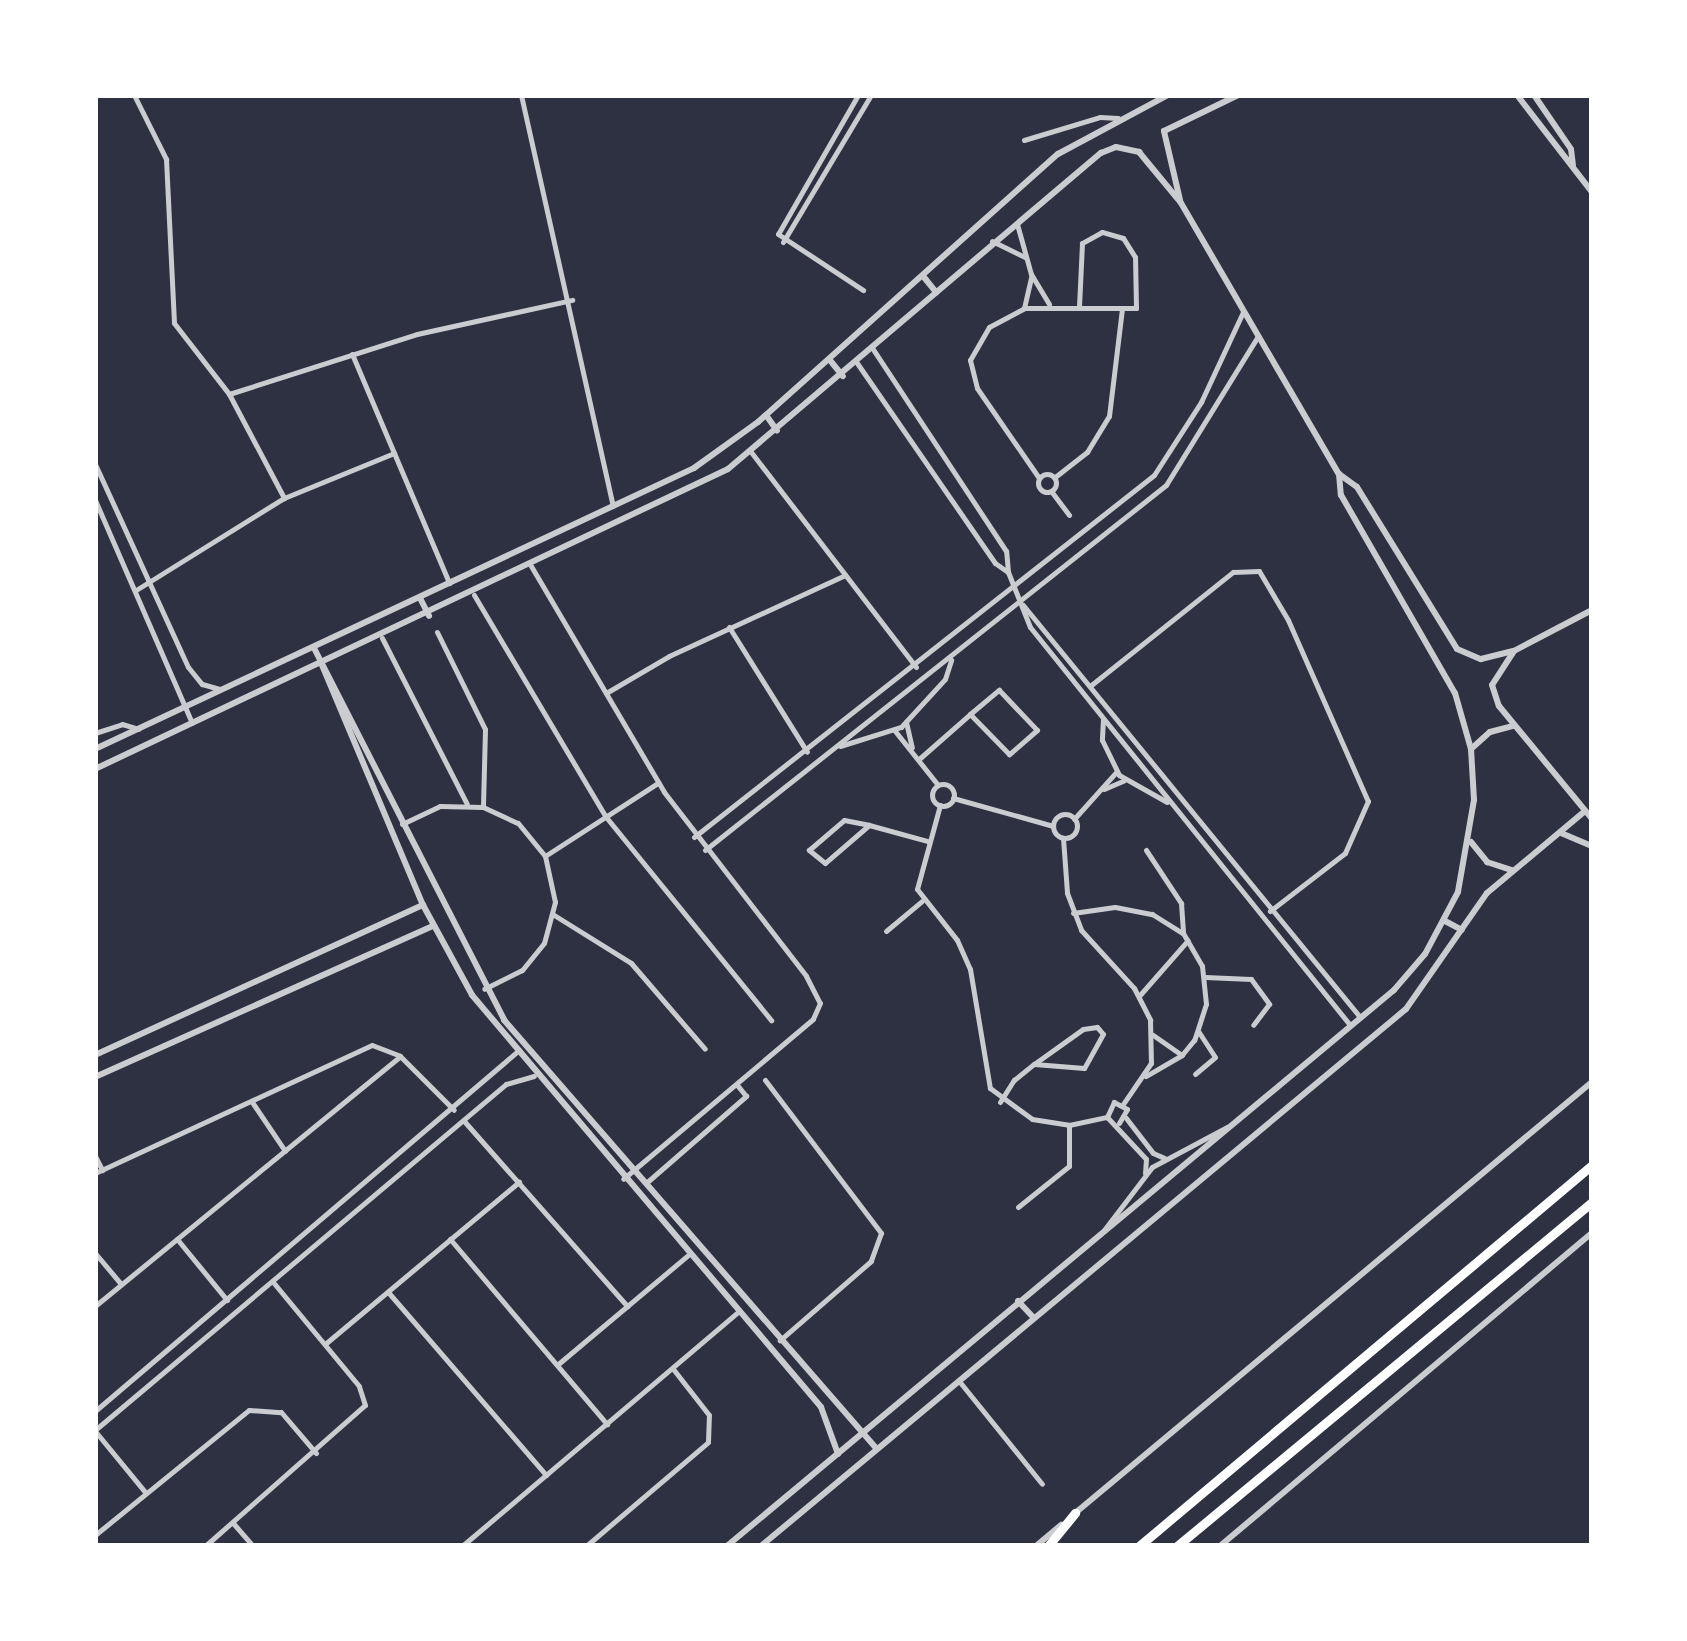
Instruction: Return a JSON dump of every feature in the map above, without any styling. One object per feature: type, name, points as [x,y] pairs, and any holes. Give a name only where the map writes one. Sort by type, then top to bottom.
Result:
[{"type":"highway","points":[[1139,1546],[1592,1165]]},
{"type":"highway","points":[[1177,1546],[1592,1202]]},
{"type":"highway","points":[[1048,1546],[1075,1513]]},
{"type":"street","points":[[134,95],[166,159],[174,322],[229,394],[284,498]]},
{"type":"street","points":[[521,95],[572,300],[613,506]]},
{"type":"street","points":[[858,95],[778,229],[784,242],[863,290]]},
{"type":"street","points":[[784,242],[871,95]]},
{"type":"street","points":[[95,749],[694,468],[766,415],[1049,161],[1118,118],[1168,95]]},
{"type":"street","points":[[1181,203],[1164,131],[1238,95]]},
{"type":"street","points":[[1517,95],[1559,157],[1572,165],[1592,192]]},
{"type":"street","points":[[1534,95],[1571,149],[1572,165]]},
{"type":"street","points":[[1024,140],[1100,117],[1118,118]]},
{"type":"street","points":[[95,769],[673,500],[751,452],[857,364],[1076,169],[1116,146],[1139,152],[1181,203],[1340,474],[1357,488],[1458,648],[1480,659],[1514,651],[1592,610]]},
{"type":"street","points":[[1016,222],[1031,274],[1049,304]]},
{"type":"street","points":[[1069,514],[1051,492],[1039,488],[1039,478],[971,372],[980,337],[1024,308],[1049,304],[1078,306],[1122,309],[1138,305],[1135,257],[1113,233],[1091,236],[1077,253],[1078,306]]},
{"type":"street","points":[[992,240],[1025,257]]},
{"type":"street","points":[[1024,308],[1031,274]]},
{"type":"street","points":[[923,276],[936,292]]},
{"type":"street","points":[[229,394],[352,354],[572,300]]},
{"type":"street","points":[[1039,478],[1054,477],[1088,452],[1109,416],[1122,309]]},
{"type":"street","points":[[694,836],[916,667],[1162,467],[1244,312]]},
{"type":"street","points":[[704,850],[1020,602],[1180,470],[1258,336]]},
{"type":"street","points":[[873,349],[1006,551],[1008,572],[1030,628],[1350,1025]]},
{"type":"street","points":[[352,354],[449,583]]},
{"type":"street","points":[[829,359],[843,376]]},
{"type":"street","points":[[857,364],[994,562],[1008,572]]},
{"type":"street","points":[[766,415],[777,431]]},
{"type":"street","points":[[751,452],[916,667]]},
{"type":"street","points":[[136,590],[284,498],[394,453]]},
{"type":"street","points":[[95,464],[194,677],[223,690]]},
{"type":"street","points":[[727,1546],[1409,976],[1445,921],[1470,841],[1471,749],[1448,677],[1341,495],[1340,474]]},
{"type":"street","points":[[1051,492],[1054,477]]},
{"type":"street","points":[[950,496],[963,488]]},
{"type":"street","points":[[95,500],[192,724]]},
{"type":"street","points":[[531,566],[658,784],[704,850],[806,976],[820,1003],[813,1019],[622,1179]]},
{"type":"street","points":[[1090,686],[1232,572],[1259,571],[1288,620],[1368,801],[1345,853],[1270,911]]},
{"type":"street","points":[[605,694],[729,627],[846,575]]},
{"type":"street","points":[[474,594],[606,817],[771,1020]]},
{"type":"street","points":[[420,598],[429,616]]},
{"type":"street","points":[[1020,602],[1360,1017]]},
{"type":"street","points":[[729,627],[807,752]]},
{"type":"street","points":[[437,632],[485,729],[483,807]]},
{"type":"street","points":[[382,638],[466,804]]},
{"type":"street","points":[[314,648],[484,989],[524,1046],[876,1448]]},
{"type":"street","points":[[1514,651],[1492,685],[1514,726],[1592,819]]},
{"type":"street","points":[[837,746],[859,746],[906,722],[944,679],[952,656]]},
{"type":"street","points":[[322,664],[327,690],[423,905],[472,995],[534,1076],[820,1408],[838,1454]]},
{"type":"street","points":[[898,680],[907,692]]},
{"type":"street","points":[[920,759],[970,714],[1002,690],[1037,730],[1008,754],[970,714]]},
{"type":"street","points":[[1103,719],[1102,740],[1117,771],[1125,780],[1170,803]]},
{"type":"street","points":[[906,722],[912,748]]},
{"type":"street","points":[[95,733],[122,724],[138,728]]},
{"type":"street","points":[[1471,749],[1490,732],[1514,726]]},
{"type":"street","points":[[895,730],[938,786]]},
{"type":"street","points":[[650,768],[661,762]]},
{"type":"street","points":[[1074,819],[1117,771]]},
{"type":"street","points":[[1104,790],[1125,780]]},
{"type":"street","points":[[545,856],[658,784]]},
{"type":"street","points":[[938,786],[950,787],[954,798]]},
{"type":"street","points":[[938,786],[932,794],[940,806]]},
{"type":"street","points":[[1145,1173],[1146,1158],[1119,1123],[1107,1117],[1070,1124],[1032,1119],[1000,1102],[984,1074],[976,994],[964,954],[922,901],[916,880],[940,806],[954,798],[1053,826],[1064,838],[1073,913],[1091,945],[1139,996],[1153,1035],[1146,1076]]},
{"type":"street","points":[[402,824],[427,810],[466,804],[483,807],[518,823],[545,856],[554,915],[536,955],[504,982],[484,989]]},
{"type":"street","points":[[761,1546],[1416,1000],[1462,930],[1513,870],[1585,811]]},
{"type":"street","points":[[1053,826],[1061,815],[1074,819]]},
{"type":"street","points":[[1064,838],[1076,830],[1074,819]]},
{"type":"street","points":[[869,825],[825,862],[810,850],[840,820],[869,825],[928,841]]},
{"type":"street","points":[[1559,832],[1592,846]]},
{"type":"street","points":[[1470,841],[1487,862],[1513,870]]},
{"type":"street","points":[[1146,850],[1181,903],[1182,933]]},
{"type":"street","points":[[886,931],[922,901]]},
{"type":"street","points":[[95,1055],[423,905]]},
{"type":"street","points":[[1073,913],[1133,908],[1182,933],[1205,977],[1198,1031],[1182,1055],[1146,1076],[1124,1104],[1126,1118],[1153,1153],[1167,1158]]},
{"type":"street","points":[[554,915],[631,963],[705,1049]]},
{"type":"street","points":[[1445,921],[1462,930]]},
{"type":"street","points":[[95,1077],[433,926]]},
{"type":"street","points":[[1284,944],[1294,938]]},
{"type":"street","points":[[1139,996],[1188,940]]},
{"type":"street","points":[[1205,977],[1250,980],[1269,1004],[1253,1024]]},
{"type":"street","points":[[1000,1102],[1034,1064],[1088,1026],[1103,1034],[1089,1064],[1079,1070],[1034,1064]]},
{"type":"street","points":[[1195,1074],[1215,1057],[1198,1031]]},
{"type":"street","points":[[1153,1035],[1182,1055]]},
{"type":"street","points":[[95,1156],[98,1172],[362,1048],[382,1046],[400,1056],[454,1110]]},
{"type":"street","points":[[95,1412],[498,1073],[524,1046]]},
{"type":"street","points":[[95,1306],[400,1056]]},
{"type":"street","points":[[498,1073],[506,1084]]},
{"type":"street","points":[[146,1493],[95,1431],[506,1084],[534,1076]]},
{"type":"street","points":[[765,1080],[881,1233],[871,1261],[780,1340]]},
{"type":"street","points":[[1036,1546],[1592,1082]]},
{"type":"street","points":[[634,1192],[746,1096],[736,1085]]},
{"type":"street","points":[[252,1102],[285,1151]]},
{"type":"street","points":[[1107,1117],[1109,1105],[1124,1104]]},
{"type":"street","points":[[1119,1123],[1126,1118]]},
{"type":"street","points":[[464,1120],[627,1306]]},
{"type":"street","points":[[1018,1207],[1070,1166],[1070,1124]]},
{"type":"street","points":[[1101,1234],[1145,1173],[1234,1124]]},
{"type":"street","points":[[325,1345],[518,1182]]},
{"type":"street","points":[[1220,1546],[1592,1233]]},
{"type":"street","points":[[177,1239],[228,1300]]},
{"type":"street","points":[[450,1240],[607,1424]]},
{"type":"street","points":[[95,1254],[121,1284]]},
{"type":"street","points":[[558,1365],[688,1256]]},
{"type":"street","points":[[206,1546],[316,1453],[365,1405],[359,1386],[273,1282]]},
{"type":"street","points":[[248,1283],[257,1295]]},
{"type":"street","points":[[388,1292],[546,1475]]},
{"type":"street","points":[[1018,1301],[1034,1318]]},
{"type":"street","points":[[462,1546],[737,1314]]},
{"type":"street","points":[[586,1546],[708,1442],[708,1416],[672,1368]]},
{"type":"street","points":[[959,1380],[1042,1484]]},
{"type":"street","points":[[95,1536],[260,1407],[282,1412],[316,1453]]},
{"type":"street","points":[[233,1522],[253,1546]]}]
